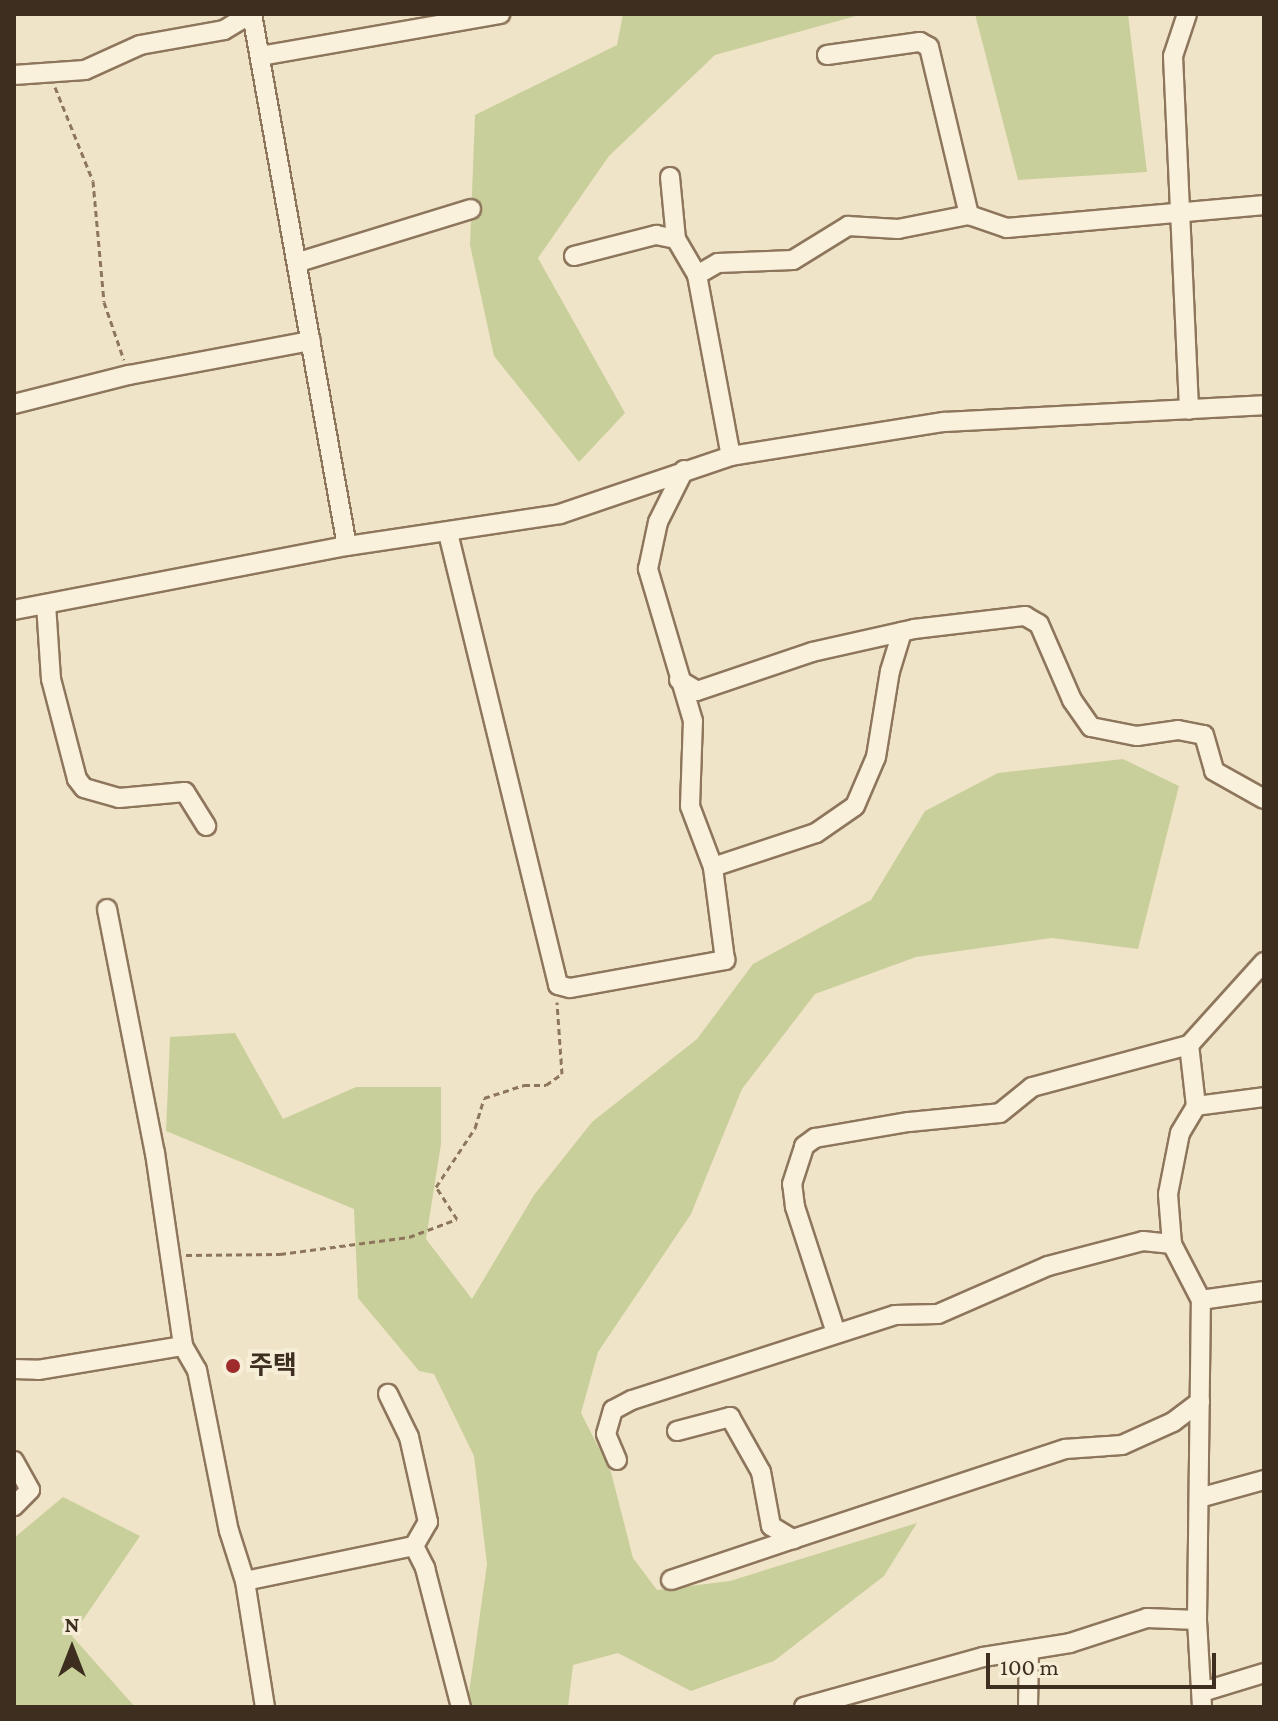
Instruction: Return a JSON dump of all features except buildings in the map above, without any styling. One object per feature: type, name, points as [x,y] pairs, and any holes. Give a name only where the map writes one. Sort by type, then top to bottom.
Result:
[{"type":"street","points":[[14,75],[85,70],[140,45],[224,30],[251,14],[299,262],[347,546]]},
{"type":"street","points":[[260,56],[500,14]]},
{"type":"street","points":[[1187,14],[1173,56],[1177,213],[1189,410]]},
{"type":"street","points":[[827,55],[920,42],[929,47],[969,215]]},
{"type":"street","points":[[670,177],[676,239],[697,275],[731,456]]},
{"type":"street","points":[[697,275],[718,263],[793,260],[848,226],[898,229],[969,215],[1007,228],[1264,205]]},
{"type":"street","points":[[299,262],[471,209]]},
{"type":"street","points":[[574,256],[656,235],[676,239]]},
{"type":"street","points":[[14,404],[129,375],[311,341]]},
{"type":"street","points":[[14,610],[347,546],[560,514],[731,456],[944,422],[1264,405]]},
{"type":"street","points":[[448,533],[558,985],[570,988],[725,960],[713,867],[690,806],[693,721],[648,569],[658,522],[684,470]]},
{"type":"street","points":[[46,604],[58,717],[84,788],[119,798],[185,792],[206,826]]},
{"type":"street","points":[[679,680],[697,691],[786,658],[902,632],[1025,616],[1039,624],[1072,700],[1091,727],[1126,735],[1178,730],[1204,735],[1214,771],[1264,799]]},
{"type":"street","points":[[713,867],[816,833],[855,806],[876,757],[890,671],[902,632]]},
{"type":"street","points":[[107,909],[155,1153],[166,1254],[183,1346],[197,1370],[229,1531],[245,1581],[265,1707]]},
{"type":"street","points":[[836,1333],[795,1207],[792,1184],[804,1146],[815,1138],[909,1122],[1000,1113],[1032,1087],[1189,1045],[1264,962]]},
{"type":"street","points":[[1189,1045],[1196,1106],[1180,1133],[1171,1178],[1172,1244],[1201,1300],[1197,1620],[1202,1700],[1264,1673]]},
{"type":"street","points":[[1196,1106],[1264,1097]]},
{"type":"street","points":[[617,1460],[606,1434],[613,1410],[895,1315],[938,1314],[1048,1266],[1127,1244],[1172,1244]]},
{"type":"street","points":[[1201,1300],[1264,1291]]},
{"type":"street","points":[[14,1369],[38,1370],[183,1346]]},
{"type":"street","points":[[245,1581],[414,1546],[428,1522],[409,1437],[388,1394]]},
{"type":"street","points":[[671,1580],[1065,1449],[1122,1445],[1173,1422],[1200,1402]]},
{"type":"street","points":[[677,1431],[730,1417],[761,1472],[771,1526],[793,1539]]},
{"type":"street","points":[[14,1461],[30,1490],[14,1506]]},
{"type":"street","points":[[1199,1498],[1264,1480]]},
{"type":"street","points":[[414,1546],[425,1568],[461,1707]]},
{"type":"street","points":[[804,1707],[983,1657],[1029,1651],[1147,1618],[1197,1620]]},
{"type":"street","points":[[1028,1707],[1029,1651]]},
{"type":"path","points":[[49,73],[93,181],[104,302],[129,375]]},
{"type":"path","points":[[166,1254],[280,1254],[409,1237],[457,1219],[436,1187],[475,1128],[484,1098],[524,1085],[546,1085],[562,1074],[558,985]]},
{"type":"green space","points":[[623,14],[863,14],[715,55],[609,156],[538,258],[625,413],[579,462],[494,356],[470,245],[475,115],[617,45]]},
{"type":"green space","points":[[975,14],[1128,14],[1147,172],[1018,180]]},
{"type":"green space","points":[[1123,759],[1179,786],[1138,949],[1052,938],[916,957],[815,994],[742,1089],[691,1214],[598,1352],[581,1413],[611,1472],[633,1558],[657,1590],[730,1581],[917,1523],[884,1576],[774,1661],[691,1691],[618,1653],[573,1665],[568,1707],[467,1707],[487,1564],[474,1456],[434,1374],[419,1371],[358,1298],[354,1209],[166,1131],[170,1037],[235,1033],[283,1119],[356,1087],[441,1087],[441,1144],[426,1239],[472,1299],[534,1195],[592,1122],[697,1039],[753,964],[871,900],[925,811],[998,773]]},
{"type":"green space","points":[[63,1497],[140,1536],[72,1636],[135,1707],[14,1707],[14,1538]]},
{"type":"place","name":"주택","points":[[233,1366]]}]
